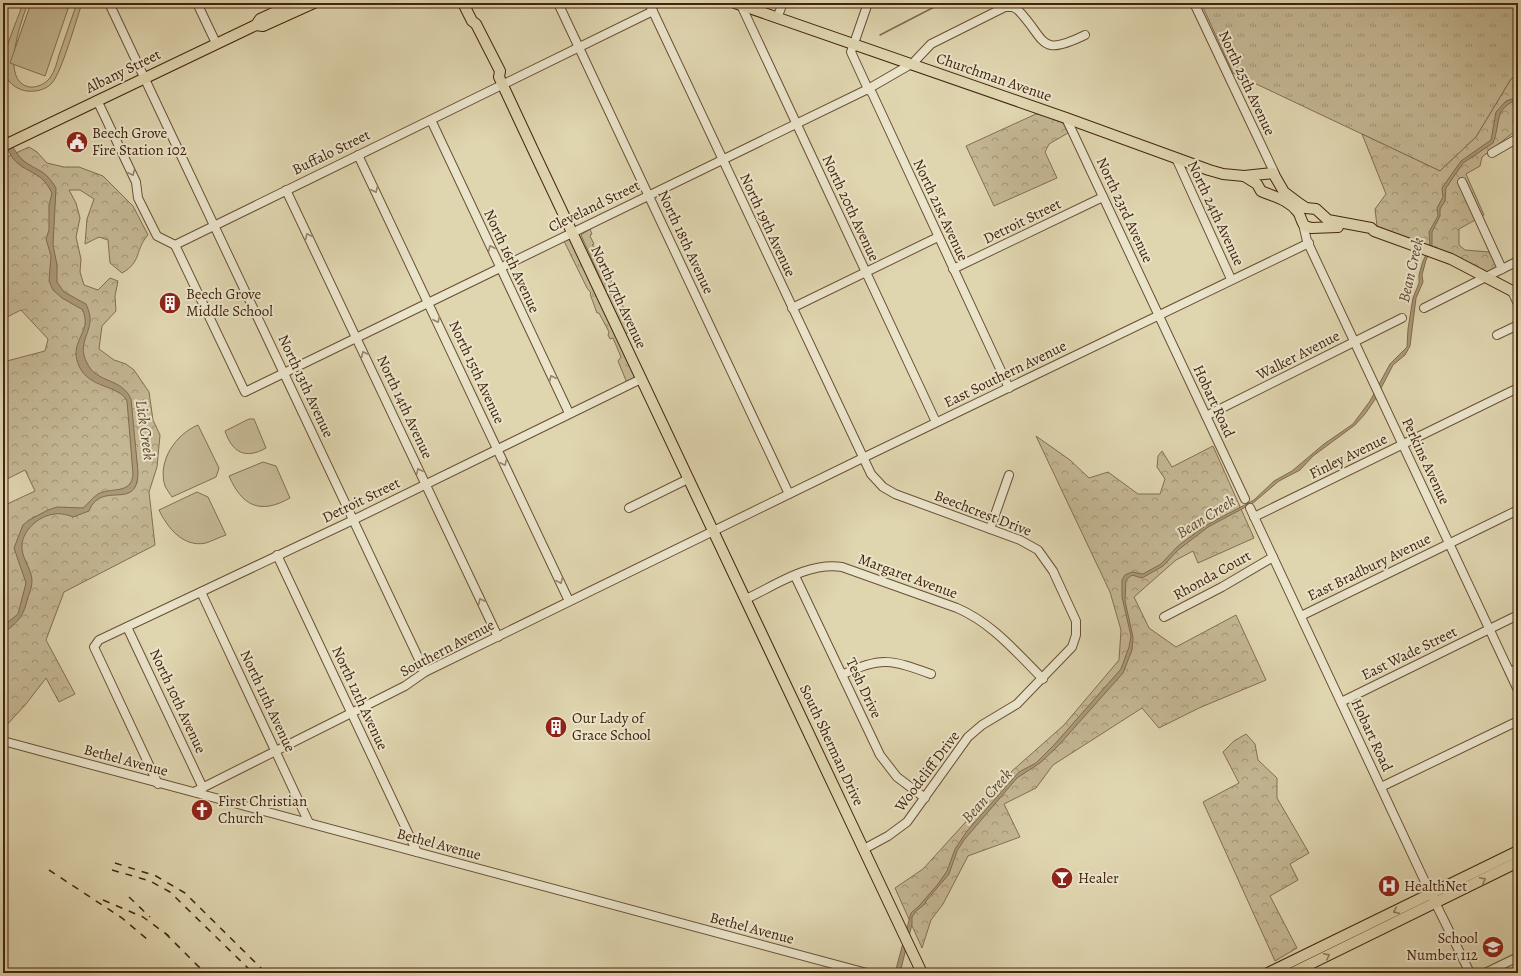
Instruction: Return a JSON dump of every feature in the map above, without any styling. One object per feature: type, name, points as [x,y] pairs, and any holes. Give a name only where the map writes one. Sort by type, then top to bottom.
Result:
[{"type":"main road","name":"Albany Street","points":[[256,25],[263,26],[314,3]]},
{"type":"main road","name":"North 17th Avenue","points":[[463,3],[472,21],[470,27],[494,74],[501,81],[713,530]]},
{"type":"main road","name":"Churchman Avenue","points":[[738,4],[1223,174],[1244,176],[1263,173],[1275,174],[1284,192],[1303,216],[1308,227],[1345,227],[1374,231],[1434,252],[1515,293]]},
{"type":"main road","name":"Albany Street","points":[[3,146],[144,77],[256,25],[260,19],[290,6]]},
{"type":"main road","points":[[1259,186],[1259,179],[1263,173]]},
{"type":"main road","name":"Churchman Avenue","points":[[1244,176],[1259,186],[1263,192],[1275,195],[1289,203],[1303,216]]},
{"type":"main road","name":"Churchman Avenue","points":[[1303,216],[1316,209],[1328,220],[1371,228],[1374,231]]},
{"type":"main road","points":[[1315,227],[1321,221],[1320,214]]},
{"type":"main road","name":"South Sherman Drive","points":[[713,530],[922,973]]},
{"type":"main road","points":[[1292,973],[1518,851]]},
{"type":"main road","points":[[1268,973],[1433,898],[1518,862]]},
{"type":"street","name":"North 13th Avenue","points":[[109,3],[425,672]]},
{"type":"street","points":[[197,3],[216,43]]},
{"type":"street","name":"North 18th Avenue","points":[[558,3],[789,494]]},
{"type":"street","name":"North 19th Avenue","points":[[649,3],[863,458]]},
{"type":"street","points":[[777,18],[782,3]]},
{"type":"street","points":[[853,44],[868,3]]},
{"type":"street","name":"North 25th Avenue","points":[[1194,3],[1275,174]]},
{"type":"street","name":"North 20th Avenue","points":[[738,4],[796,123],[936,422]]},
{"type":"street","name":"Cleveland Street","points":[[175,245],[245,392],[868,89],[911,64],[931,44],[1007,7],[1018,10],[1043,41],[1050,45],[1063,45],[1085,35]]},
{"type":"street","name":"Buffalo Street","points":[[175,245],[431,120],[501,81],[579,47],[653,11]]},
{"type":"street","name":"North 21st Avenue","points":[[853,44],[851,52],[853,58],[868,89],[872,93],[1009,388]]},
{"type":"street","points":[[97,100],[136,182],[138,198],[157,236],[175,245]]},
{"type":"street","name":"North 23rd Avenue","points":[[1066,118],[1158,315]]},
{"type":"street","name":"North 16th Avenue","points":[[431,120],[569,413]]},
{"type":"street","points":[[1492,153],[1518,138]]},
{"type":"street","name":"North 15th Avenue","points":[[358,155],[570,601]]},
{"type":"street","name":"North 24th Avenue","points":[[1176,158],[1231,279]]},
{"type":"street","points":[[1462,182],[1502,269]]},
{"type":"street","name":"North 14th Avenue","points":[[286,190],[498,637]]},
{"type":"street","name":"Detroit Street","points":[[953,269],[1103,197]]},
{"type":"street","name":"Perkins Avenue","points":[[1303,216],[1309,243],[1402,445],[1518,690]]},
{"type":"street","points":[[1309,243],[1315,227]]},
{"type":"street","points":[[792,308],[938,237]]},
{"type":"street","name":"East Southern Avenue","points":[[713,530],[1009,388],[1231,279],[1309,243]]},
{"type":"street","points":[[1424,308],[1518,261]]},
{"type":"street","points":[[1515,293],[1518,304]]},
{"type":"street","name":"Hobart Road","points":[[1158,315],[1246,499]]},
{"type":"street","name":"Walker Avenue","points":[[1206,416],[1402,318]]},
{"type":"street","points":[[1497,335],[1518,325]]},
{"type":"street","name":"Detroit Street","points":[[158,784],[94,647],[99,640],[354,520],[569,413],[641,379]]},
{"type":"street","name":"Finley Avenue","points":[[1254,517],[1518,388]]},
{"type":"street","name":"Beechcrest Drive","points":[[863,458],[876,480],[891,492],[1025,542],[1045,558],[1053,571],[1074,616],[1076,638]]},
{"type":"street","points":[[990,529],[1009,475]]},
{"type":"street","points":[[629,508],[688,479]]},
{"type":"street","name":"Hobart Road","points":[[1250,508],[1433,898],[1470,973]]},
{"type":"street","name":"East Bradbury Avenue","points":[[1301,616],[1518,510]]},
{"type":"street","name":"Southern Avenue","points":[[194,792],[406,686],[425,672],[713,530]]},
{"type":"street","name":"North 12th Avenue","points":[[277,555],[417,852]]},
{"type":"street","name":"Rhonda Court","points":[[1164,617],[1222,587],[1273,557]]},
{"type":"street","name":"Margaret Avenue","points":[[746,599],[795,576],[819,567],[842,567],[962,610],[989,627],[1043,679]]},
{"type":"street","name":"Tesh Drive","points":[[795,576],[882,759],[901,780],[925,798]]},
{"type":"street","name":"North 11th Avenue","points":[[201,592],[309,823]]},
{"type":"street","name":"East Wade Street","points":[[1341,702],[1518,615]]},
{"type":"street","name":"North 10th Avenue","points":[[127,627],[203,788]]},
{"type":"street","name":"Woodcliff Drive","points":[[864,849],[899,829],[910,819],[968,737],[982,725],[1013,707],[1070,651],[1076,638]]},
{"type":"street","points":[[842,676],[864,665],[881,661],[896,662],[931,674]]},
{"type":"street","points":[[1510,672],[1518,668]]},
{"type":"street","points":[[1381,787],[1518,721]]},
{"type":"street","name":"Bethel Avenue","points":[[3,741],[158,784],[194,792],[867,973]]},
{"type":"street","points":[[1485,973],[1518,957]]},
{"type":"green space","points":[[23,3],[28,3],[17,37],[14,63],[15,74],[20,83],[32,87],[43,84],[52,75],[77,3],[82,3],[73,33],[56,77],[50,85],[37,91],[22,90],[17,88],[7,78],[3,69],[6,51]]},
{"type":"green space","points":[[31,3],[70,3],[45,76],[10,63]]},
{"type":"green space","points":[[1201,3],[1518,3],[1518,75],[1511,79],[1476,137],[1440,171],[1233,73]]},
{"type":"green space","points":[[1518,75],[1518,129],[1482,157],[1480,166],[1466,174],[1484,215],[1459,229],[1459,245],[1465,250],[1489,252],[1498,267],[1487,273],[1377,226],[1375,209],[1386,194],[1362,134],[1440,171],[1476,137],[1511,79]]},
{"type":"green space","points":[[1036,114],[1061,119],[1068,133],[1049,144],[1045,152],[1057,178],[994,206],[966,146]]},
{"type":"green space","points":[[29,147],[37,152],[47,163],[64,167],[79,167],[103,176],[133,206],[148,235],[141,245],[136,260],[122,273],[110,263],[108,240],[99,237],[85,244],[87,219],[94,199],[80,190],[69,190],[76,203],[80,218],[76,237],[81,259],[80,272],[84,285],[98,290],[110,278],[118,281],[115,296],[116,311],[102,326],[99,349],[114,360],[126,364],[134,370],[149,392],[153,420],[160,435],[157,467],[149,492],[155,545],[64,592],[46,640],[75,694],[59,702],[46,678],[26,704],[4,728],[3,506],[35,491],[25,470],[7,479],[3,470],[3,362],[45,351],[48,339],[21,310],[3,319],[3,159]]},
{"type":"green space","points":[[590,229],[592,234],[590,236],[594,244],[592,245],[596,248],[634,330],[625,334],[581,235]]},
{"type":"green space","points":[[570,239],[636,375],[627,383],[618,361],[621,357],[613,338],[610,339],[608,335],[609,332],[599,313],[597,313],[590,294],[591,293],[587,288],[564,241]]},
{"type":"green space","points":[[249,419],[254,419],[266,448],[252,453],[240,452],[231,444],[225,431]]},
{"type":"green space","points":[[198,425],[219,468],[216,477],[172,497],[165,486],[163,477],[166,458],[170,450],[182,435]]},
{"type":"green space","points":[[1036,436],[1070,460],[1089,478],[1108,472],[1138,494],[1160,494],[1165,479],[1157,467],[1158,456],[1162,451],[1172,467],[1213,446],[1254,538],[1198,563],[1193,551],[1176,560],[1134,597],[1149,628],[1176,647],[1236,615],[1266,680],[1199,708],[1159,728],[1142,708],[1053,765],[1036,788],[1004,804],[1020,837],[968,856],[943,904],[931,920],[922,948],[895,888],[923,869],[1012,771],[1064,725],[1119,660],[1121,630],[1110,592]]},
{"type":"green space","points":[[263,462],[276,466],[290,498],[270,506],[253,505],[246,501],[234,486],[229,476]]},
{"type":"green space","points":[[197,492],[208,497],[226,535],[206,543],[198,544],[183,539],[177,535],[166,523],[159,510]]},
{"type":"green space","points":[[1246,734],[1255,744],[1258,760],[1277,778],[1277,798],[1309,853],[1290,864],[1298,880],[1270,896],[1297,948],[1275,961],[1203,802],[1239,783],[1223,752],[1234,741]]},
{"type":"shaded area","name":"Bean Creek","points":[[1518,97],[1518,99],[1510,103],[1501,112],[1493,143],[1463,163],[1446,188],[1445,201],[1440,209],[1440,216],[1432,232],[1432,248],[1426,260],[1422,275],[1423,282],[1416,298],[1410,346],[1405,355],[1393,365],[1376,398],[1365,414],[1355,425],[1313,456],[1300,470],[1279,481],[1253,503],[1208,527],[1178,550],[1163,566],[1142,578],[1132,575],[1126,580],[1125,601],[1133,637],[1132,650],[1123,673],[1058,746],[1040,763],[1017,778],[964,840],[957,851],[949,874],[925,904],[916,911],[912,917],[912,924],[900,973],[895,973],[911,913],[938,884],[947,871],[955,849],[967,831],[1019,772],[1036,763],[1054,745],[1121,669],[1129,647],[1131,636],[1122,597],[1122,580],[1125,575],[1132,572],[1143,574],[1161,564],[1178,546],[1205,526],[1254,500],[1274,481],[1292,471],[1324,444],[1353,424],[1370,401],[1390,364],[1407,347],[1413,298],[1419,283],[1419,275],[1423,261],[1430,247],[1429,232],[1438,216],[1437,208],[1443,197],[1442,188],[1461,161],[1491,140],[1496,112],[1506,101]]},
{"type":"shaded area","name":"Lick Creek","points":[[3,123],[12,144],[21,159],[45,174],[56,188],[53,245],[57,265],[57,282],[64,292],[86,304],[88,308],[90,322],[84,342],[83,352],[91,370],[121,387],[127,392],[131,399],[138,472],[136,484],[132,491],[126,494],[102,497],[95,502],[89,511],[73,517],[60,514],[49,515],[37,521],[27,531],[22,543],[22,549],[32,577],[31,587],[20,618],[3,634],[3,626],[18,614],[26,583],[14,548],[23,525],[29,520],[57,507],[83,508],[98,494],[125,488],[132,481],[133,474],[127,401],[118,392],[90,379],[79,366],[76,349],[85,325],[83,310],[62,298],[53,290],[49,281],[51,256],[46,239],[49,230],[49,205],[52,193],[42,179],[20,165],[12,157],[5,141]]},
{"type":"waterway","points":[[880,35],[942,3]]},
{"type":"railway","points":[[115,863],[156,876],[185,893],[266,973]]},
{"type":"railway","points":[[49,870],[122,918],[148,940]]},
{"type":"railway","points":[[112,870],[150,881],[170,892],[253,973]]},
{"type":"railway","points":[[129,897],[150,917]]},
{"type":"railway","points":[[103,900],[143,917],[169,936]]},
{"type":"railway","points":[[165,933],[205,973]]},
{"type":"place","name":"Beech Grove Fire Station 102","points":[[77,142]]},
{"type":"place","name":"Beech Grove Middle School","points":[[170,303]]},
{"type":"place","name":"Our Lady of Grace School","points":[[556,727]]},
{"type":"place","name":"First Christian Church","points":[[202,810]]},
{"type":"place","name":"Healer","points":[[1062,878]]},
{"type":"place","name":"HealthNet","points":[[1389,886]]},
{"type":"place","name":"School Number 112","points":[[1493,947]]}]
